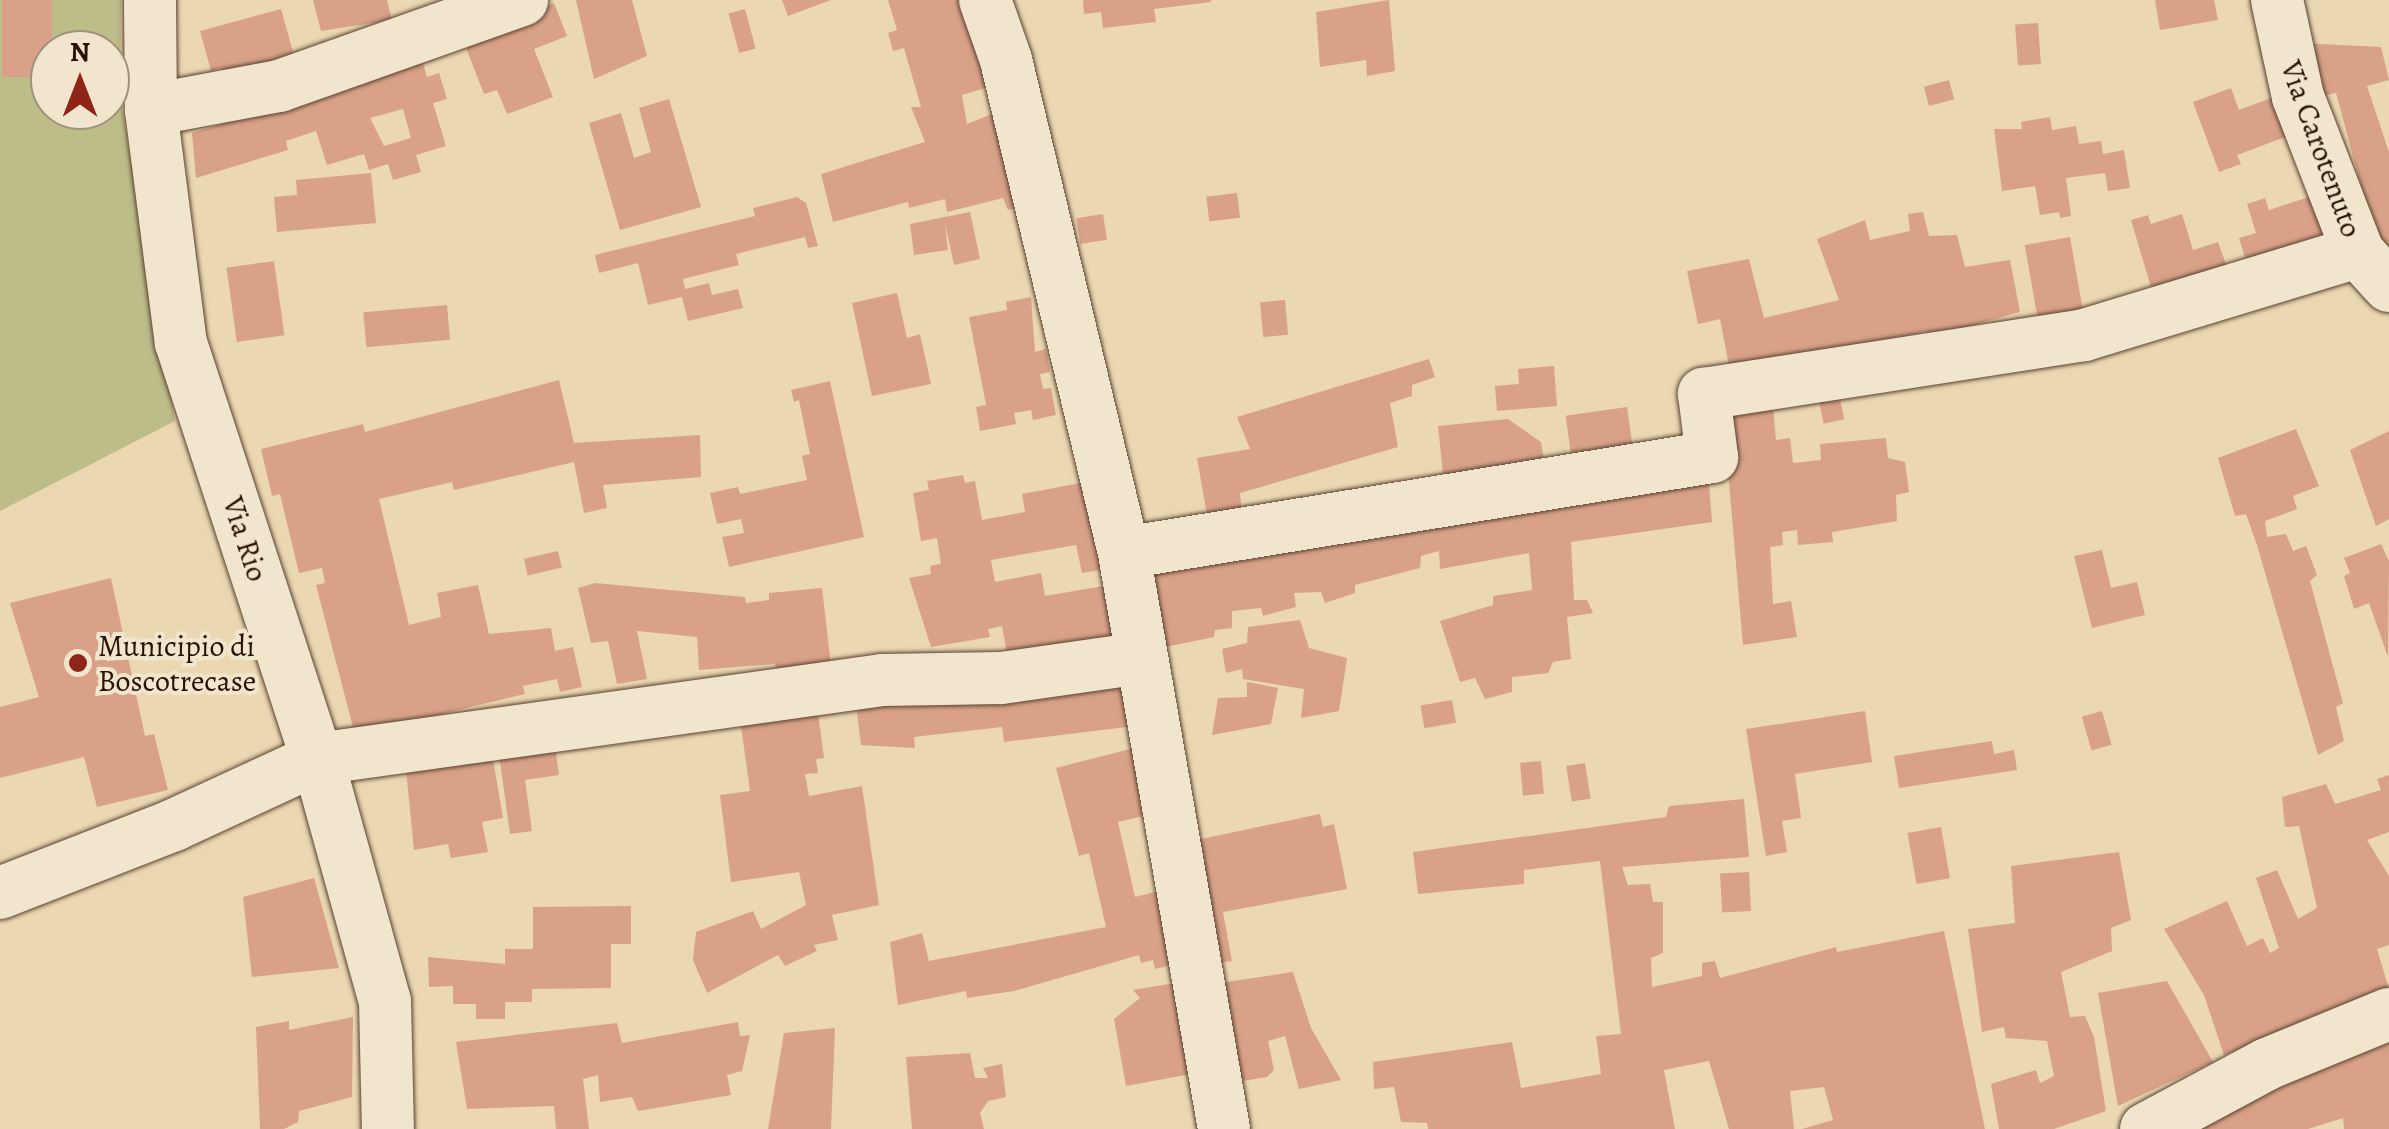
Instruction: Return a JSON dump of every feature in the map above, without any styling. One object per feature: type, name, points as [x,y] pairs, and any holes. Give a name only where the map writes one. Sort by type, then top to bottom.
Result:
[{"type":"street","name":"Via Rio","points":[[150,0],[151,110],[182,343],[317,759],[386,1001],[388,1129]]},
{"type":"street","points":[[151,110],[279,86],[522,0]]},
{"type":"street","points":[[986,0],[1020,116],[1124,553],[1224,1129]]},
{"type":"street","name":"Via Carotenuto","points":[[2277,0],[2298,98],[2374,269]]},
{"type":"street","points":[[1124,553],[1712,456],[1704,394],[2084,335],[2374,269]]},
{"type":"street","points":[[0,893],[174,826],[317,759],[883,680],[1002,678],[1141,658]]},
{"type":"street","points":[[2146,1129],[2267,1064],[2389,1014]]},
{"type":"green space","points":[[0,0],[121,0],[121,30],[30,30],[30,130],[126,130],[175,421],[0,511]]},
{"type":"building","points":[[2,0],[52,0],[52,30],[30,30],[30,77],[2,77]]},
{"type":"building","points":[[313,0],[387,0],[392,20],[321,31]]},
{"type":"building","points":[[576,0],[632,0],[647,56],[594,79]]},
{"type":"building","points":[[782,0],[831,0],[788,16]]},
{"type":"building","points":[[888,0],[977,0],[1002,83],[962,95],[967,124],[1009,107],[1034,204],[1008,210],[1003,198],[947,212],[945,199],[909,208],[908,202],[833,222],[821,174],[925,142],[911,107],[921,107],[904,48],[893,51],[888,33],[897,30]]},
{"type":"building","points":[[1083,0],[1211,2],[1154,9],[1156,22],[1103,28],[1101,12],[1084,14]]},
{"type":"building","points":[[1389,0],[1395,71],[1367,76],[1366,60],[1320,67],[1316,12]]},
{"type":"building","points":[[2155,0],[2214,0],[2218,20],[2160,30]]},
{"type":"building","points":[[554,3],[567,36],[534,49],[553,97],[507,114],[497,90],[484,94],[462,38]]},
{"type":"building","points":[[281,9],[299,73],[226,84],[221,68],[211,71],[200,31]]},
{"type":"building","points":[[745,9],[756,49],[739,53],[729,13]]},
{"type":"building","points":[[2038,23],[2041,64],[2018,66],[2015,25]]},
{"type":"building","points":[[2299,43],[2381,47],[2389,80],[2367,86],[2389,152],[2389,270],[2345,191],[2361,186],[2336,93],[2308,99]]},
{"type":"building","points":[[421,56],[427,77],[439,73],[447,99],[433,103],[446,146],[416,155],[421,172],[393,180],[388,164],[369,170],[364,154],[327,165],[316,131],[286,141],[288,150],[196,178],[192,133],[377,78]],"holes":[[[403,109],[411,138],[384,146],[370,118]]]},
{"type":"building","points":[[1949,80],[1954,99],[1929,106],[1924,87]]},
{"type":"building","points":[[2231,88],[2239,110],[2279,95],[2293,134],[2237,155],[2241,164],[2219,172],[2193,102]]},
{"type":"building","points":[[669,99],[701,207],[620,230],[589,123],[621,113],[634,158],[651,152],[639,108]]},
{"type":"building","points":[[2050,117],[2052,130],[2076,126],[2079,144],[2101,141],[2103,154],[2124,150],[2130,188],[2108,191],[2105,173],[2066,178],[2071,216],[2060,218],[2059,212],[2040,215],[2035,186],[2002,191],[1994,129],[2022,129],[2021,122]]},
{"type":"building","points":[[371,173],[376,223],[277,232],[274,197],[297,195],[296,180]]},
{"type":"building","points":[[2327,191],[2345,252],[2252,280],[2239,238],[2256,233],[2247,204],[2265,198],[2269,210]]},
{"type":"building","points":[[1237,193],[1240,218],[1209,222],[1206,197]]},
{"type":"building","points":[[797,197],[806,203],[818,246],[808,248],[805,237],[736,254],[739,265],[683,279],[685,289],[709,283],[712,295],[738,289],[743,308],[688,321],[682,297],[648,305],[638,263],[599,273],[595,255],[755,216],[753,208]]},
{"type":"building","points":[[970,212],[980,259],[954,265],[945,223],[948,250],[914,255],[910,224]]},
{"type":"building","points":[[1923,212],[1929,236],[1957,235],[1965,267],[2010,260],[2020,312],[1952,331],[1929,353],[1926,331],[1807,362],[1730,371],[1720,319],[1698,324],[1687,271],[1749,259],[1764,318],[1839,300],[1817,239],[1865,220],[1870,240],[1910,231],[1908,214]]},
{"type":"building","points":[[1103,214],[1107,240],[1080,244],[1076,218]]},
{"type":"building","points":[[2182,214],[2193,250],[2218,242],[2234,286],[2153,294],[2131,220],[2148,215],[2151,224]]},
{"type":"building","points":[[2070,237],[2086,330],[2041,338],[2025,245]]},
{"type":"building","points":[[274,261],[284,335],[237,342],[226,268]]},
{"type":"building","points":[[897,293],[907,338],[920,334],[931,384],[872,396],[852,303]]},
{"type":"building","points":[[1031,297],[1035,352],[1046,349],[1050,372],[1040,374],[1043,389],[1051,388],[1056,415],[1033,420],[1031,410],[1014,413],[1016,424],[980,431],[976,407],[986,405],[969,317],[1007,310],[1006,302]]},
{"type":"building","points":[[1285,300],[1288,335],[1263,337],[1260,302]]},
{"type":"building","points":[[447,305],[450,340],[366,347],[363,312]]},
{"type":"building","points":[[1429,359],[1435,377],[1412,385],[1412,396],[1390,403],[1398,447],[1240,493],[1243,527],[1210,532],[1197,458],[1250,449],[1237,417]]},
{"type":"building","points":[[1554,366],[1557,406],[1497,411],[1495,386],[1519,384],[1518,369]]},
{"type":"building","points":[[559,380],[574,443],[700,435],[701,477],[603,485],[607,508],[584,513],[574,462],[454,490],[452,482],[379,499],[409,625],[441,617],[437,593],[478,585],[489,634],[551,628],[555,651],[573,647],[582,687],[560,692],[557,679],[523,686],[525,694],[355,735],[316,585],[325,583],[322,568],[299,573],[280,494],[272,496],[261,449],[363,424],[365,432]]},
{"type":"building","points":[[830,381],[864,537],[729,567],[722,537],[744,533],[741,519],[717,524],[710,493],[738,487],[740,494],[807,480],[802,456],[810,454],[799,400],[794,402],[791,390]]},
{"type":"building","points":[[1838,390],[1844,419],[1824,424],[1817,394]]},
{"type":"building","points":[[1772,396],[1776,440],[1790,438],[1793,463],[1821,460],[1820,444],[1886,438],[1888,458],[1905,462],[1909,492],[1896,495],[1897,521],[1832,532],[1833,542],[1798,545],[1797,530],[1782,532],[1783,545],[1770,547],[1773,604],[1791,601],[1797,637],[1743,645],[1722,402]]},
{"type":"building","points":[[1627,407],[1634,456],[1572,464],[1566,416]]},
{"type":"building","points":[[1508,419],[1541,442],[1547,476],[1445,493],[1438,426]]},
{"type":"building","points":[[2296,429],[2319,486],[2293,496],[2297,509],[2265,521],[2267,537],[2286,534],[2293,551],[2306,546],[2317,575],[2310,581],[2343,703],[2336,707],[2344,741],[2318,755],[2257,545],[2246,514],[2235,516],[2218,458]]},
{"type":"building","points":[[2389,431],[2389,519],[2376,526],[2350,450]]},
{"type":"building","points":[[963,475],[965,483],[975,481],[982,520],[1025,512],[1022,494],[1097,480],[1118,567],[1082,573],[1076,545],[991,560],[995,582],[1041,573],[1045,596],[1115,584],[1127,652],[1010,672],[1002,626],[988,629],[990,637],[931,647],[909,578],[931,574],[930,566],[941,564],[937,538],[921,541],[913,493],[929,490],[927,481]]},
{"type":"building","points":[[1709,483],[1712,522],[1571,542],[1574,600],[1587,600],[1593,613],[1567,617],[1571,659],[1553,662],[1548,673],[1512,677],[1512,692],[1485,699],[1475,678],[1460,682],[1440,621],[1493,605],[1493,596],[1532,590],[1529,553],[1440,569],[1439,551],[1421,556],[1420,568],[1355,585],[1355,593],[1325,603],[1321,592],[1294,593],[1296,607],[1263,616],[1261,608],[1232,611],[1232,628],[1215,630],[1214,637],[1151,650],[1136,569],[1611,489],[1612,500]]},
{"type":"building","points":[[2381,544],[2389,561],[2388,657],[2369,603],[2354,609],[2344,576],[2350,573],[2344,558]]},
{"type":"building","points":[[2102,550],[2111,588],[2137,582],[2145,615],[2092,628],[2074,556]]},
{"type":"building","points":[[558,551],[562,568],[528,575],[524,559]]},
{"type":"building","name":"Municipio di Boscotrecase","points":[[111,578],[145,736],[154,734],[168,790],[97,807],[84,757],[0,778],[0,707],[39,697],[10,603]]},
{"type":"building","points":[[595,583],[745,597],[746,603],[769,600],[769,593],[822,588],[831,666],[777,673],[775,664],[699,670],[697,637],[637,631],[647,679],[617,684],[608,641],[591,643],[578,588]]},
{"type":"building","points":[[1300,620],[1309,648],[1347,658],[1339,711],[1301,718],[1304,689],[1243,679],[1242,669],[1226,673],[1222,649],[1247,643],[1248,627]]},
{"type":"building","points":[[1129,671],[1135,726],[1004,742],[1002,727],[914,737],[915,748],[861,745],[856,704]]},
{"type":"building","points":[[1247,682],[1278,688],[1271,724],[1212,735],[1218,698],[1247,697]]},
{"type":"building","points":[[1452,700],[1456,723],[1424,728],[1420,706]]},
{"type":"building","points":[[817,705],[824,758],[816,759],[818,773],[805,774],[809,796],[862,786],[879,905],[832,915],[838,940],[814,945],[817,951],[785,966],[778,955],[707,993],[693,960],[696,932],[753,911],[761,929],[806,905],[799,872],[731,882],[720,795],[750,791],[741,726]]},
{"type":"building","points":[[1865,711],[1872,762],[1795,774],[1801,818],[1782,821],[1787,852],[1766,856],[1746,729]]},
{"type":"building","points":[[2102,711],[2112,745],[2091,750],[2082,717]]},
{"type":"building","points":[[554,740],[559,775],[525,780],[532,831],[510,834],[498,747]]},
{"type":"building","points":[[1992,741],[1994,754],[2014,750],[2017,770],[1899,788],[1894,756]]},
{"type":"building","points":[[491,747],[503,818],[482,822],[488,852],[451,858],[448,844],[414,850],[405,760]]},
{"type":"building","points":[[1138,747],[1149,795],[1139,797],[1143,816],[1118,822],[1135,897],[1171,888],[1176,964],[1155,969],[1153,960],[1141,963],[1139,955],[1014,991],[967,998],[966,991],[898,1005],[890,942],[922,933],[929,961],[1106,927],[1089,853],[1079,856],[1056,768]]},
{"type":"building","points":[[1541,761],[1544,794],[1523,796],[1520,763]]},
{"type":"building","points":[[1585,763],[1591,799],[1572,802],[1566,766]]},
{"type":"building","points":[[2389,775],[2389,832],[2367,840],[2389,876],[2389,945],[2377,949],[2389,989],[2224,1055],[2204,995],[2164,929],[2227,901],[2247,946],[2263,938],[2270,953],[2279,948],[2256,878],[2277,870],[2298,919],[2317,908],[2299,826],[2285,827],[2282,797],[2326,784],[2335,804],[2381,790],[2377,779]]},
{"type":"building","points":[[1744,799],[1749,857],[1622,867],[1628,885],[1650,884],[1653,902],[1663,902],[1663,953],[1651,958],[1652,987],[1702,976],[1702,963],[1715,961],[1720,978],[1836,947],[1837,952],[1944,931],[1985,1129],[1802,1129],[1833,1120],[1824,1087],[1790,1091],[1794,1129],[1729,1129],[1709,1061],[1664,1070],[1675,1129],[1428,1129],[1427,1123],[1401,1122],[1394,1087],[1374,1089],[1373,1062],[1512,1042],[1521,1088],[1601,1074],[1596,1036],[1621,1034],[1600,861],[1524,870],[1524,884],[1418,894],[1413,852],[1666,817],[1669,806]]},
{"type":"building","points":[[1320,814],[1323,827],[1334,824],[1347,889],[1223,912],[1232,961],[1209,964],[1187,842]]},
{"type":"building","points":[[1941,827],[1950,878],[1917,884],[1908,833]]},
{"type":"building","points":[[2119,852],[2131,920],[2111,928],[2112,951],[2061,972],[2070,1017],[2085,1016],[2094,1037],[2106,1111],[2054,1129],[1999,1129],[1991,1084],[2036,1070],[2040,1083],[2054,1076],[2047,1041],[2006,1038],[2004,1027],[1982,1032],[1968,929],[2015,923],[2011,866]]},
{"type":"building","points":[[1749,872],[1751,911],[1722,912],[1720,874]]},
{"type":"building","points":[[314,878],[339,968],[252,977],[243,897]]},
{"type":"building","points":[[631,906],[631,944],[611,944],[611,988],[532,989],[532,1002],[505,1002],[505,1019],[476,1019],[476,1004],[453,1004],[453,986],[429,987],[428,957],[505,964],[505,949],[533,949],[533,907]]},
{"type":"building","points":[[1293,972],[1311,1028],[1341,1080],[1299,1089],[1285,1036],[1268,1041],[1274,1070],[1267,1077],[1224,1084],[1206,985]]},
{"type":"building","points":[[2167,981],[2213,1062],[2118,1106],[2098,993]]},
{"type":"building","points":[[1175,983],[1191,1074],[1126,1086],[1114,1019],[1140,998],[1133,990]]},
{"type":"building","points":[[353,1017],[352,1097],[299,1111],[298,1122],[284,1129],[260,1129],[256,1027],[289,1021],[289,1030]]},
{"type":"building","points":[[738,1022],[740,1036],[750,1035],[742,1071],[727,1075],[731,1095],[638,1111],[632,1097],[600,1102],[598,1075],[583,1079],[589,1129],[556,1129],[554,1106],[467,1109],[456,1042],[617,1023],[622,1043]]},
{"type":"building","points":[[835,1028],[831,1129],[768,1129],[784,1033]]},
{"type":"building","points":[[2389,1031],[2389,1129],[2344,1129],[2343,1118],[2308,1129],[2189,1129]]},
{"type":"building","points":[[970,1053],[975,1078],[988,1078],[983,1068],[1002,1064],[1006,1097],[988,1101],[980,1113],[984,1129],[912,1129],[906,1057]]},
{"type":"place","name":"Municipio di Boscotrecase","points":[[78,663]]}]
